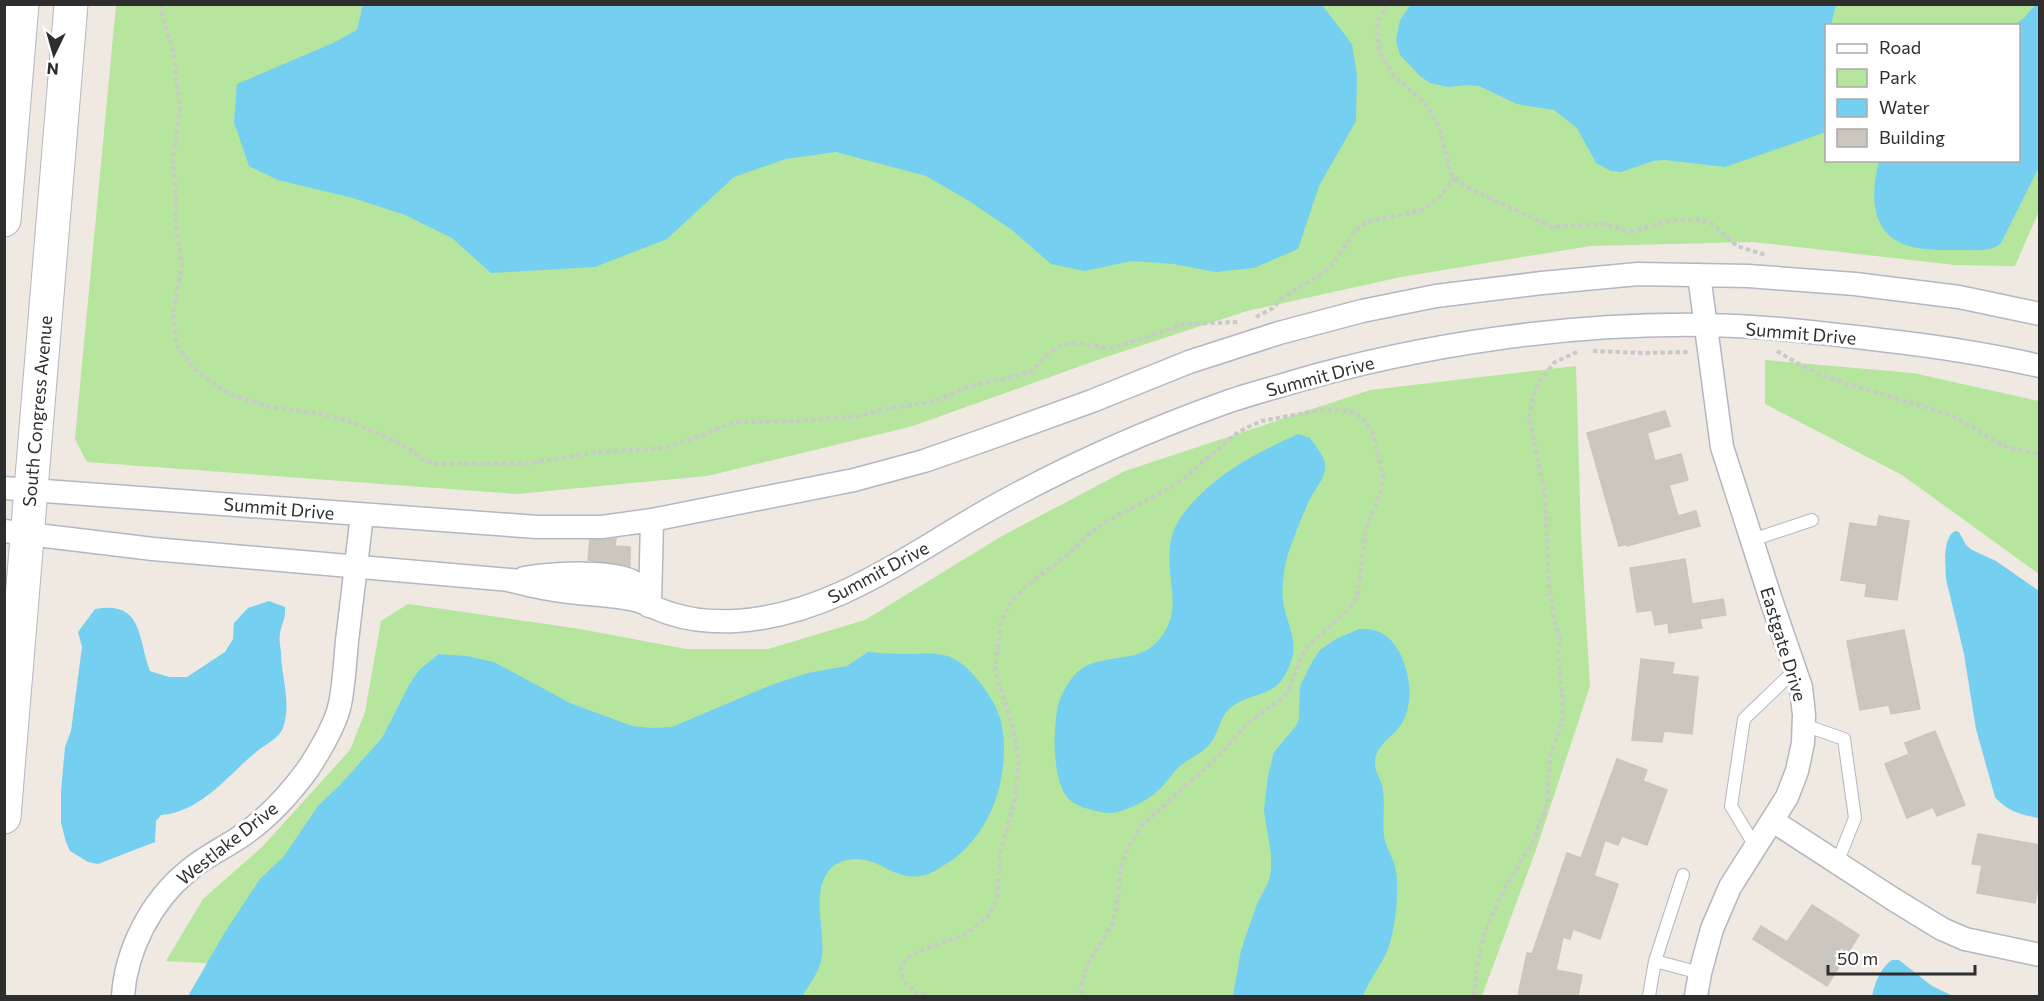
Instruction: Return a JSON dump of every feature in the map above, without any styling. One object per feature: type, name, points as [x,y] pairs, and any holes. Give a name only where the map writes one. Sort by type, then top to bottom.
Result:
[{"type":"main road","points":[[4,220],[22,4]]},
{"type":"main road","name":"South Congress Avenue","points":[[4,817],[18,489],[71,4]]},
{"type":"street","name":"Summit Drive","points":[[18,489],[362,515],[554,527],[602,527],[652,520],[854,480],[924,461],[1092,401],[1190,362],[1279,333],[1362,311],[1436,296],[1638,274],[1748,276],[1855,284],[1959,297],[2040,314]]},
{"type":"street","name":"Eastgate Drive","points":[[1696,996],[1712,929],[1730,887],[1787,797],[1797,771],[1804,725],[1801,687],[1722,447],[1699,275]]},
{"type":"street","name":"Summit Drive","points":[[16,532],[153,549],[618,588],[635,594],[650,606],[670,614],[701,621],[737,621],[764,618],[808,607],[857,586],[995,506],[1059,472],[1157,428],[1229,401],[1324,373],[1469,342],[1594,340],[1706,326],[1822,333],[2000,357],[2040,366]]},
{"type":"street","name":"Westlake Drive","points":[[123,996],[126,973],[135,945],[148,918],[165,893],[209,854],[247,832],[274,809],[308,768],[326,738],[340,706],[362,515]]},
{"type":"street","points":[[650,606],[652,520]]},
{"type":"street","points":[[1773,821],[1941,929],[1965,939],[2040,956]]},
{"type":"lane","points":[[1752,540],[1812,520]]},
{"type":"lane","points":[[1755,846],[1731,806],[1744,719],[1795,670]]},
{"type":"lane","points":[[1804,725],[1844,739],[1855,818],[1837,863]]},
{"type":"lane","points":[[1649,996],[1656,961],[1683,875]]},
{"type":"lane","points":[[1656,961],[1700,973]]},
{"type":"path","points":[[160,4],[173,49],[180,109],[172,159],[176,200],[175,221],[182,267],[173,312],[176,343],[194,369],[229,394],[270,407],[317,413],[355,423],[405,446],[422,459],[434,464],[531,463],[598,452],[648,450],[680,444],[734,422],[799,421],[859,416],[885,409],[925,403],[943,398],[966,387],[1028,373],[1053,351],[1065,344],[1080,344],[1106,349],[1185,324],[1239,323],[1246,320]]},
{"type":"path","points":[[1388,4],[1378,21],[1377,34],[1380,53],[1394,75],[1426,104],[1440,130],[1450,174],[1472,190],[1552,227],[1604,225],[1630,232],[1666,222],[1695,219],[1711,223],[1737,246],[1769,255]]},
{"type":"path","points":[[1253,318],[1273,308],[1283,297],[1331,266],[1357,229],[1367,222],[1422,210],[1438,200],[1455,178]]},
{"type":"path","points":[[1474,996],[1477,966],[1484,934],[1504,889],[1533,841],[1547,804],[1550,756],[1562,723],[1563,703],[1558,654],[1560,638],[1549,586],[1545,495],[1529,417],[1533,396],[1540,380],[1555,362],[1580,350],[1594,340],[1642,353],[1709,350]]},
{"type":"path","points":[[1775,350],[1828,378],[1936,410],[1966,423],[1995,442],[2010,448],[2040,454]]},
{"type":"path","points":[[926,996],[916,993],[904,981],[902,969],[906,959],[919,951],[966,934],[988,916],[997,900],[1001,848],[1014,799],[1019,759],[1012,724],[996,670],[998,636],[1004,613],[1010,603],[1028,584],[1064,558],[1105,522],[1182,480],[1248,426],[1320,410],[1356,413],[1373,434],[1383,475],[1381,491],[1366,529],[1357,597],[1349,609],[1308,646],[1302,655],[1288,692],[1247,724],[1218,757],[1141,826],[1122,864],[1113,923],[1088,964],[1080,996]]},
{"type":"green space","points":[[116,5],[2039,5],[2039,211],[2015,266],[1955,265],[1753,242],[1590,246],[1401,277],[1247,311],[1103,358],[913,426],[707,476],[516,494],[87,462],[75,439]]},
{"type":"green space","points":[[1765,360],[1913,373],[2039,401],[2039,574],[1902,475],[1765,404]]},
{"type":"green space","points":[[1576,366],[1581,536],[1590,686],[1537,847],[1482,996],[601,996],[584,984],[166,961],[203,899],[263,846],[350,750],[365,712],[381,621],[408,604],[580,629],[686,649],[768,649],[865,620],[1002,536],[1125,471],[1370,390]]},
{"type":"water","points":[[363,4],[1322,5],[1352,44],[1357,75],[1356,121],[1319,186],[1298,249],[1254,268],[1215,272],[1174,264],[1132,261],[1085,271],[1051,264],[1012,230],[926,176],[836,152],[786,159],[734,177],[667,239],[595,267],[491,273],[452,238],[405,215],[353,198],[278,180],[249,166],[234,122],[237,84],[333,43],[357,30]]},
{"type":"water","points":[[1411,4],[1836,5],[1831,24],[1825,24],[1825,132],[1725,167],[1665,160],[1653,161],[1621,172],[1611,171],[1596,163],[1577,128],[1554,110],[1517,104],[1479,86],[1448,87],[1430,83],[1420,76],[1400,55],[1396,40],[1400,20]]},
{"type":"water","points":[[2035,5],[2040,5],[2039,167],[2001,243],[1993,248],[1982,250],[1945,250],[1919,248],[1897,241],[1888,234],[1877,216],[1874,194],[1879,162],[2020,162],[2020,24],[2015,24]]},
{"type":"water","points":[[1298,434],[1310,438],[1323,457],[1325,469],[1300,521],[1285,568],[1283,597],[1293,649],[1290,665],[1285,675],[1274,688],[1243,700],[1229,709],[1209,745],[1180,766],[1148,799],[1119,812],[1111,813],[1074,803],[1062,788],[1055,753],[1058,706],[1068,684],[1081,669],[1091,664],[1135,655],[1155,644],[1165,632],[1170,620],[1172,594],[1169,554],[1174,529],[1183,515],[1206,489],[1230,470]]},
{"type":"water","points":[[1955,531],[1959,532],[1966,545],[1972,550],[1996,561],[2039,591],[2039,818],[2015,812],[1995,797],[1976,729],[1964,654],[1946,579],[1947,542]]},
{"type":"water","points":[[269,601],[285,607],[280,640],[286,716],[279,734],[201,800],[175,812],[161,815],[156,821],[155,842],[98,864],[88,862],[70,851],[61,823],[65,747],[71,731],[82,647],[78,632],[95,609],[122,610],[130,616],[140,634],[150,671],[169,677],[187,677],[225,652],[233,639],[234,623],[248,608]]},
{"type":"water","points":[[1359,629],[1381,632],[1393,643],[1402,657],[1408,679],[1407,712],[1397,730],[1379,749],[1375,764],[1383,791],[1384,836],[1397,878],[1396,914],[1389,946],[1363,996],[1233,996],[1241,950],[1271,871],[1271,855],[1264,810],[1268,776],[1274,752],[1296,726],[1299,718],[1300,686],[1313,660],[1320,650],[1336,639]]},
{"type":"water","points":[[868,652],[945,655],[960,663],[981,684],[996,707],[1002,726],[1003,767],[993,807],[984,825],[958,856],[931,873],[910,877],[858,859],[843,861],[831,868],[821,888],[821,962],[802,996],[188,996],[225,932],[260,879],[284,856],[318,806],[382,738],[419,670],[439,654],[467,656],[494,662],[570,703],[632,726],[653,728],[672,727],[771,685],[808,673],[847,666]]},
{"type":"water","points":[[1892,960],[1899,960],[1932,986],[1953,996],[1872,996],[1881,971]]},
{"type":"building","points":[[1665,411],[1670,426],[1647,433],[1655,461],[1681,454],[1688,480],[1669,485],[1678,516],[1696,511],[1700,526],[1627,546],[1627,544],[1619,546],[1587,433]]},
{"type":"building","points":[[1879,516],[1909,521],[1897,600],[1865,596],[1867,584],[1841,580],[1850,523],[1877,527]]},
{"type":"building","points":[[616,539],[615,546],[630,547],[630,566],[588,560],[590,540]]},
{"type":"building","points":[[1685,559],[1692,604],[1723,599],[1726,615],[1700,619],[1702,628],[1669,633],[1668,623],[1655,625],[1652,610],[1637,612],[1630,568]]},
{"type":"building","points":[[1904,630],[1920,709],[1891,714],[1889,705],[1860,710],[1847,641]]},
{"type":"building","points":[[1641,659],[1674,663],[1672,674],[1698,677],[1692,734],[1664,731],[1662,742],[1632,740]]},
{"type":"building","points":[[1935,731],[1965,805],[1937,816],[1933,807],[1907,818],[1885,764],[1909,754],[1905,743]]},
{"type":"building","points":[[1617,759],[1647,770],[1643,781],[1667,790],[1647,845],[1622,836],[1618,845],[1605,840],[1594,876],[1618,884],[1600,939],[1573,929],[1570,939],[1563,937],[1556,970],[1582,975],[1578,996],[1518,996],[1527,953],[1532,954],[1567,853],[1581,858]]},
{"type":"building","points":[[1978,834],[2040,845],[2040,877],[2035,903],[1977,893],[1982,865],[1972,864]]},
{"type":"building","points":[[1812,905],[1859,935],[1827,986],[1753,939],[1761,926],[1787,942]]}]
